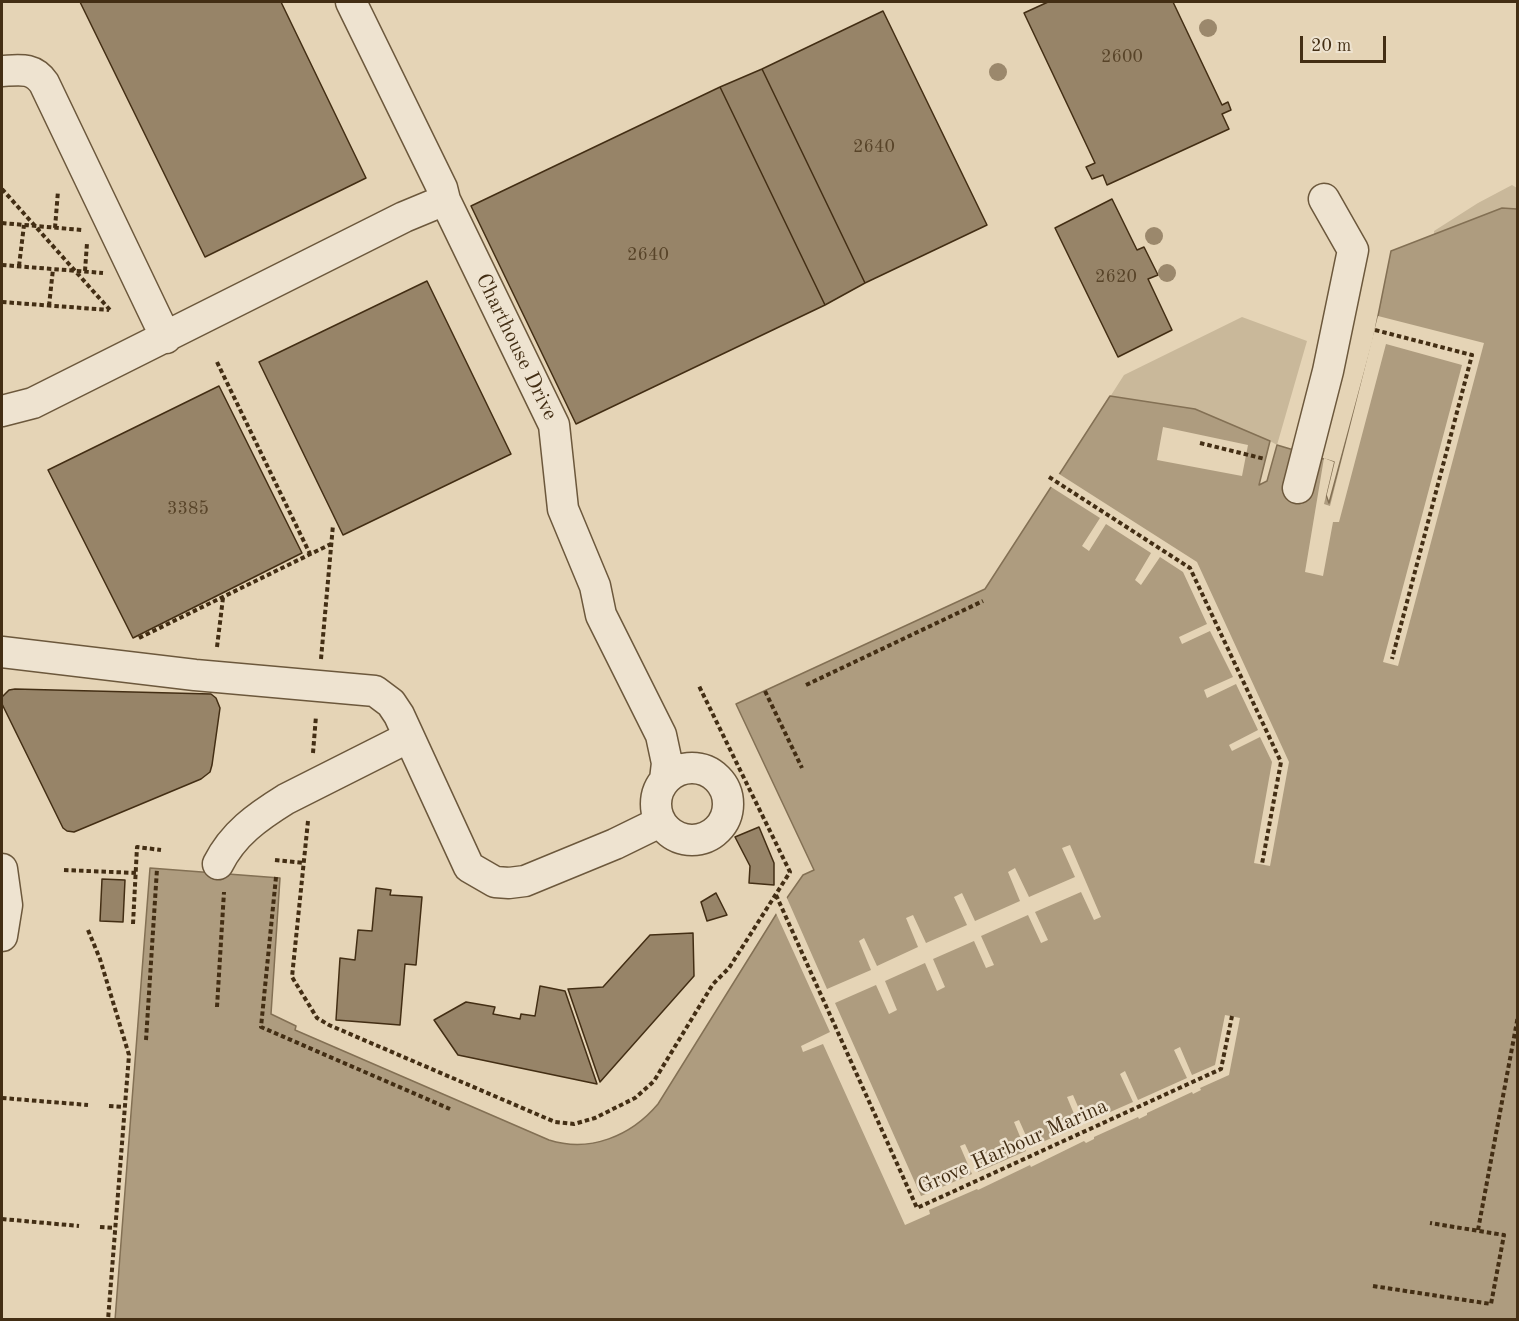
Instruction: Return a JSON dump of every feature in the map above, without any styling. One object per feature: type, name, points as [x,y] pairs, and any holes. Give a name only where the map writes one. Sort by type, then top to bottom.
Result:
[{"type":"street","name":"Charthouse Drive","points":[[351,2],[554,425],[563,509],[595,586],[601,615],[661,735],[667,763],[665,780]]},
{"type":"street","points":[[2,71],[25,69],[33,72],[44,83],[166,338]]},
{"type":"street","points":[[1298,488],[1328,371],[1353,250],[1324,199]]},
{"type":"street","points":[[2,411],[33,404],[404,218],[445,200]]},
{"type":"street","points":[[2,652],[195,675],[375,691],[391,703],[469,867],[495,882],[525,881],[615,844],[660,822]]},
{"type":"street","name":"Charthouse Drive","points":[[661,735],[702,769]]},
{"type":"street","points":[[221,875],[226,848],[236,836],[267,811],[286,799],[409,737]]},
{"type":"street","points":[[702,769],[720,781],[726,792],[729,805],[726,818],[720,829],[710,837],[698,841],[685,841],[673,836],[660,822],[655,805],[657,794],[665,780],[679,770],[702,769]]},
{"type":"street","points":[[2,869],[7,905],[2,936]]},
{"type":"path","points":[[2,189],[110,310],[2,302]]},
{"type":"path","points":[[55,228],[58,191]]},
{"type":"path","points":[[2,223],[88,231]]},
{"type":"path","points":[[19,266],[24,225]]},
{"type":"path","points":[[85,271],[87,241]]},
{"type":"path","points":[[2,265],[112,273]]},
{"type":"path","points":[[49,306],[53,269]]},
{"type":"path","points":[[1375,330],[1472,355],[1392,659]]},
{"type":"path","points":[[217,362],[310,554]]},
{"type":"path","points":[[1200,443],[1265,459]]},
{"type":"path","points":[[1050,477],[1190,568],[1281,762],[1262,864]]},
{"type":"path","points":[[320,664],[333,525]]},
{"type":"path","points":[[132,641],[331,544]]},
{"type":"path","points":[[217,655],[223,597]]},
{"type":"path","points":[[806,685],[983,601]]},
{"type":"path","points":[[308,819],[292,977],[317,1018],[420,1065],[555,1122],[564,1124],[595,1118],[635,1098],[654,1081],[713,984],[729,968],[790,872],[699,686]]},
{"type":"path","points":[[765,691],[802,768]]},
{"type":"path","points":[[312,764],[317,706]]},
{"type":"path","points":[[133,924],[137,847],[161,850]]},
{"type":"path","points":[[275,860],[304,863]]},
{"type":"path","points":[[146,1040],[157,869]]},
{"type":"path","points":[[64,870],[136,873]]},
{"type":"path","points":[[217,1007],[221,875]]},
{"type":"path","points":[[276,878],[261,1027],[450,1109]]},
{"type":"path","name":"Grove Harbour Marina","points":[[776,894],[917,1208],[1221,1069],[1232,1016]]},
{"type":"path","points":[[88,930],[100,958],[129,1055],[108,1320]]},
{"type":"path","points":[[1478,1230],[1518,1016]]},
{"type":"path","points":[[2,1098],[88,1105]]},
{"type":"path","points":[[109,1106],[124,1107]]},
{"type":"path","points":[[2,1219],[79,1226]]},
{"type":"path","points":[[1373,1286],[1491,1304],[1504,1235],[1430,1223]]},
{"type":"path","points":[[100,1227],[115,1228]]},
{"type":"shaded area","points":[[1512,185],[1517,188],[1517,244],[1435,247],[1434,231]]},
{"type":"shaded area","points":[[1502,208],[1517,209],[1517,1319],[115,1320],[150,868],[280,878],[271,1014],[296,1026],[295,1030],[549,1140],[564,1143],[594,1143],[622,1133],[635,1125],[658,1104],[782,905],[803,875],[814,870],[736,704],[985,589],[1110,396],[1195,409],[1270,441],[1259,485],[1267,481],[1277,445],[1334,462],[1326,495],[1329,503],[1373,341],[1391,251]]},
{"type":"shaded area","points":[[1242,317],[1307,341],[1277,445],[1270,441],[1268,448],[1099,414],[1124,375]]},
{"type":"pier","points":[[1378,316],[1484,343],[1398,666],[1383,662],[1462,365],[1386,344],[1339,522],[1333,522],[1323,576],[1305,572],[1324,458],[1334,462],[1324,504],[1330,506]]},
{"type":"pier","points":[[1163,427],[1248,445],[1242,476],[1157,460]]},
{"type":"pier","points":[[1056,472],[1197,562],[1289,762],[1270,866],[1254,863],[1272,762],[1260,737],[1232,751],[1229,745],[1258,730],[1236,684],[1207,698],[1204,690],[1233,677],[1210,631],[1182,644],[1179,637],[1207,624],[1183,572],[1160,557],[1141,585],[1135,580],[1151,553],[1106,524],[1089,551],[1082,546],[1100,518],[1048,485]]},
{"type":"pier","points":[[1070,845],[1101,917],[1094,920],[1081,892],[1035,912],[1048,940],[1041,943],[1028,915],[981,936],[994,965],[986,968],[974,941],[933,959],[945,987],[937,991],[925,963],[885,981],[897,1010],[889,1014],[876,985],[835,1003],[921,1196],[972,1174],[960,1146],[965,1144],[978,1172],[1026,1151],[1014,1122],[1019,1120],[1031,1147],[1079,1126],[1067,1097],[1073,1095],[1085,1123],[1133,1102],[1120,1074],[1125,1071],[1138,1100],[1187,1078],[1174,1050],[1180,1047],[1192,1075],[1215,1065],[1225,1015],[1240,1018],[1229,1075],[1200,1088],[1201,1090],[1193,1094],[1192,1092],[1147,1113],[1139,1119],[1138,1117],[1094,1137],[1086,1143],[1084,1141],[1031,1167],[1030,1165],[929,1210],[930,1214],[905,1225],[823,1044],[803,1052],[801,1046],[830,1032],[775,911],[786,896],[827,989],[871,970],[859,941],[864,938],[877,966],[918,947],[906,918],[913,915],[926,943],[967,925],[954,897],[962,893],[975,921],[1020,901],[1008,872],[1015,868],[1029,897],[1075,877],[1062,848]]},
{"type":"building","points":[[80,2],[281,2],[366,178],[205,257]]},
{"type":"building","points":[[1048,2],[1173,2],[1222,105],[1228,102],[1231,110],[1222,114],[1229,129],[1107,185],[1103,175],[1092,179],[1086,167],[1095,163],[1024,13]]},
{"type":"building","points":[[883,11],[987,225],[865,283],[762,69]]},
{"type":"building","points":[[762,69],[865,283],[825,305],[720,87]]},
{"type":"building","points":[[720,87],[825,305],[576,424],[471,206]]},
{"type":"building","points":[[1112,199],[1137,250],[1144,247],[1158,275],[1148,279],[1172,330],[1118,357],[1055,228]]},
{"type":"building","points":[[427,281],[511,454],[343,535],[259,362]]},
{"type":"building","points":[[219,386],[302,553],[133,638],[48,470]]},
{"type":"building","points":[[9,690],[211,694],[216,698],[220,708],[210,772],[201,779],[74,832],[67,831],[63,828],[2,704],[2,697]]},
{"type":"building","points":[[759,827],[774,863],[774,885],[749,883],[750,866],[735,837]]},
{"type":"building","points":[[102,879],[125,880],[123,922],[100,921]]},
{"type":"building","points":[[376,888],[391,890],[390,895],[422,897],[416,965],[405,964],[400,1025],[336,1020],[340,958],[355,960],[358,930],[372,931]]},
{"type":"building","points":[[716,893],[727,915],[707,921],[701,902]]},
{"type":"building","points":[[693,933],[694,976],[600,1082],[568,989],[603,987],[650,935]]},
{"type":"building","points":[[540,986],[565,991],[597,1084],[458,1055],[434,1020],[466,1002],[495,1007],[493,1014],[520,1019],[521,1014],[535,1016]]}]
